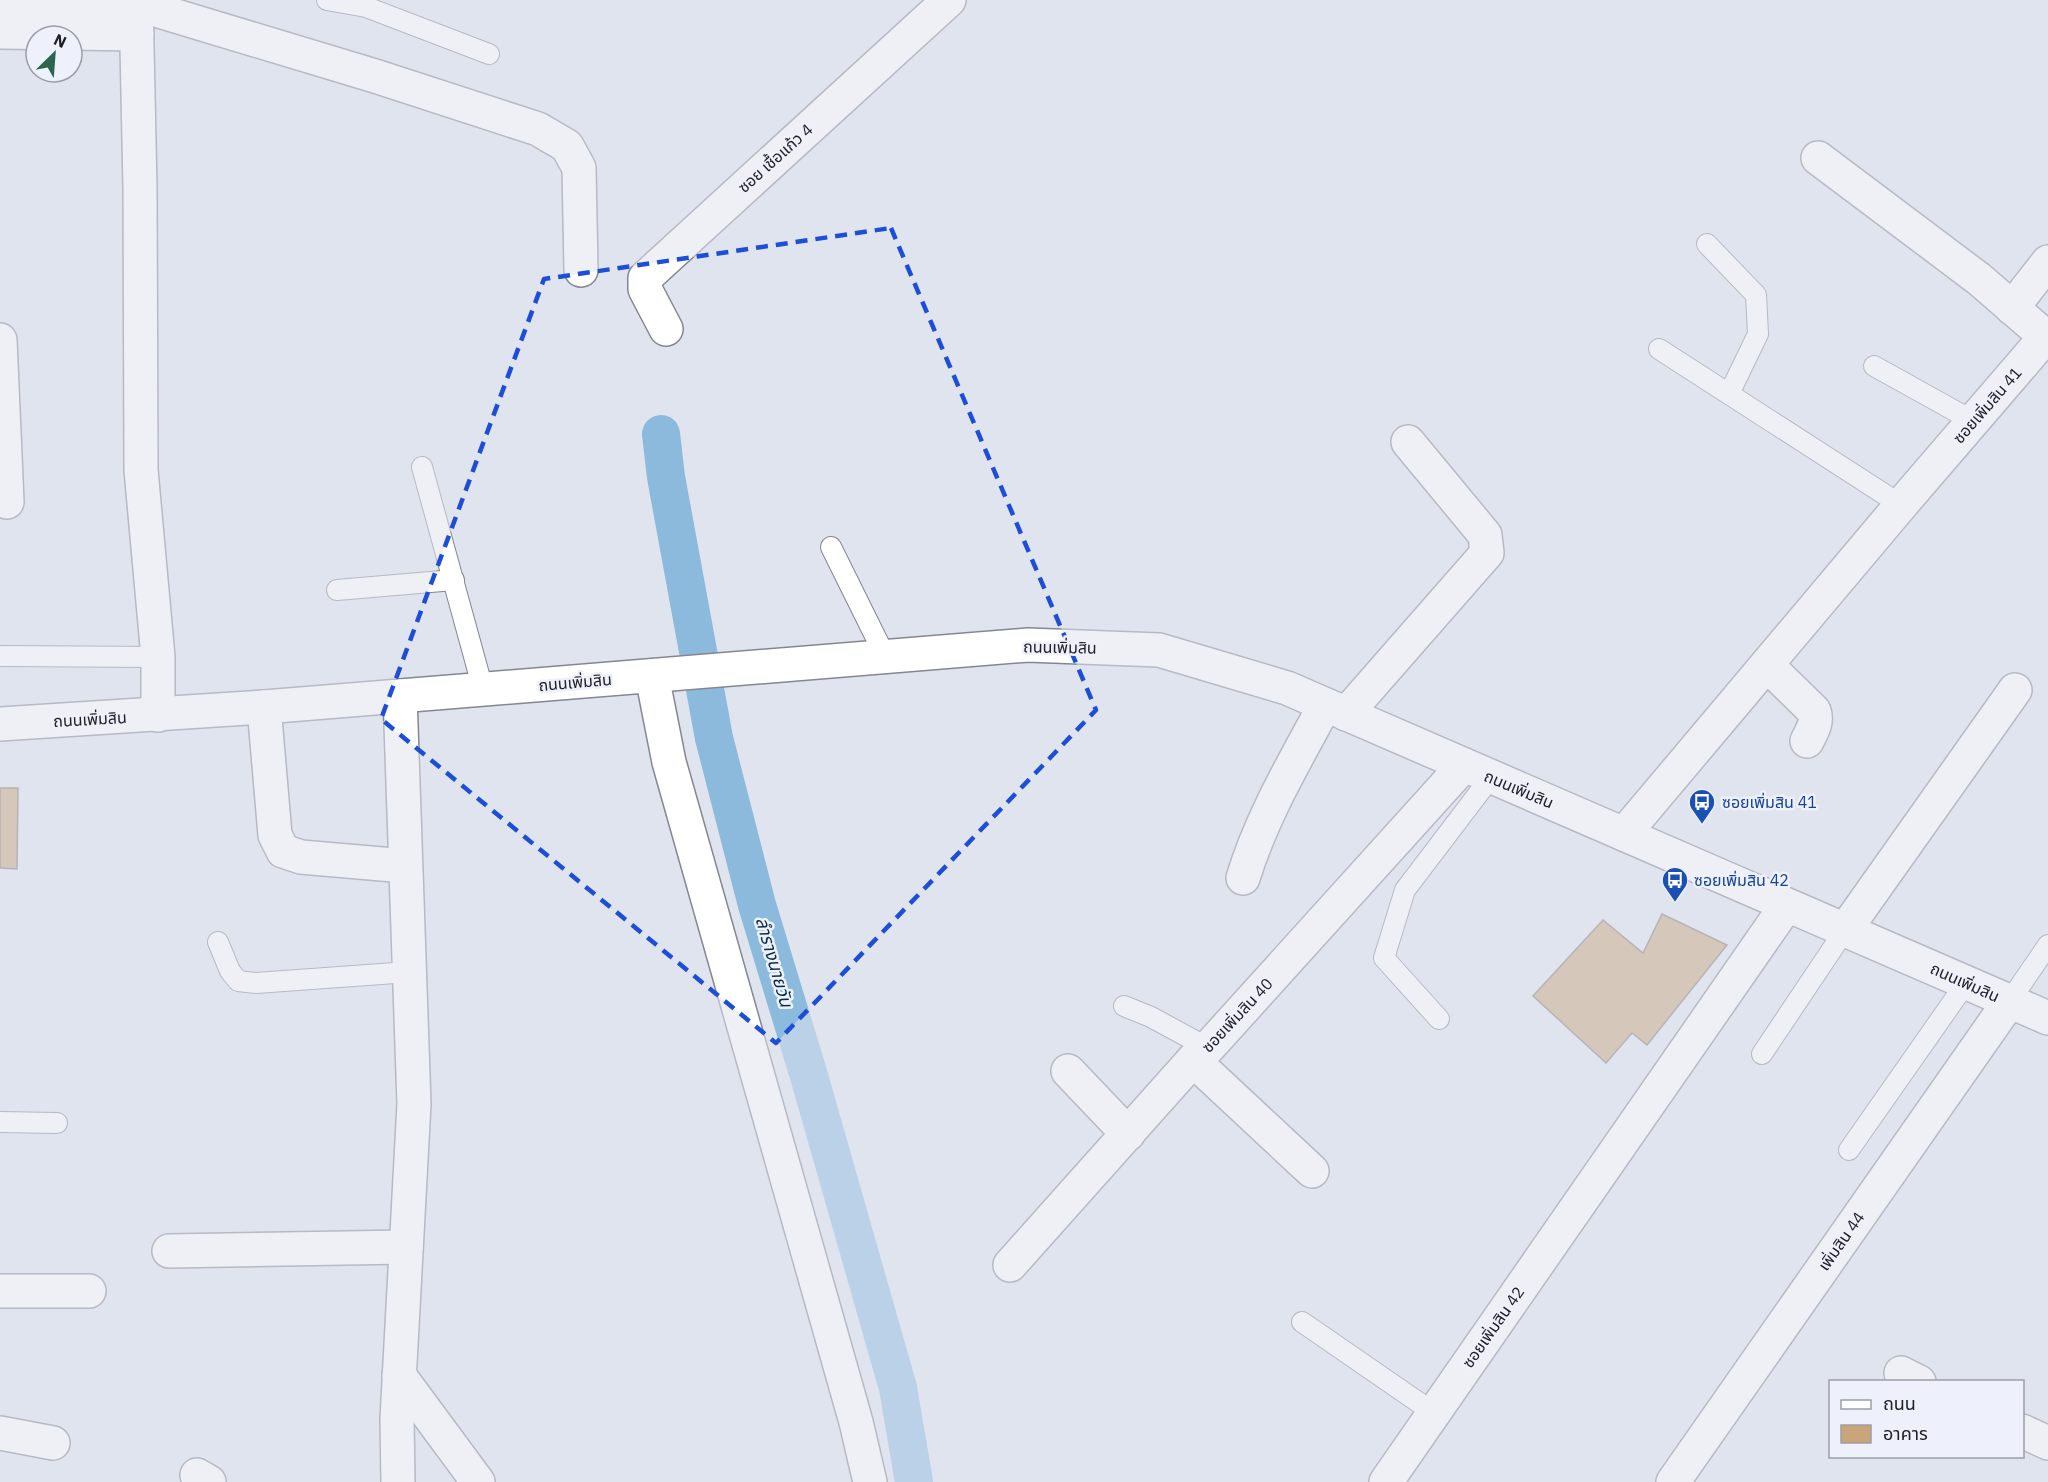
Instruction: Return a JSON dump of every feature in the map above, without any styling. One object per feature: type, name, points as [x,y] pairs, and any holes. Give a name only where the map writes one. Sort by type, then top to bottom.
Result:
[{"type":"street","name":"ซอย เชื้อแก้ว 4","points":[[666,329],[645,289],[645,278],[949,0]]},
{"type":"street","points":[[0,1],[136,13],[375,76],[538,129],[567,146],[579,168],[581,270]]},
{"type":"street","points":[[0,32],[136,13]]},
{"type":"street","points":[[136,13],[140,200],[141,470],[158,657],[159,715]]},
{"type":"street","points":[[1818,159],[1979,279],[2047,336]]},
{"type":"street","points":[[2012,308],[2048,262]]},
{"type":"street","name":"ซอยเพิ่มสิน 41","points":[[1624,834],[1901,505],[2047,336]]},
{"type":"street","points":[[0,340],[7,502]]},
{"type":"street","points":[[1243,878],[1254,844],[1274,800],[1336,709],[1487,553],[1485,535],[1408,442]]},
{"type":"street","name":"ถนนเพิ่มสิน","points":[[0,724],[264,707],[1028,645],[1159,650],[1287,688],[1785,906],[2048,1018]]},
{"type":"street","points":[[1767,665],[1814,711],[1815,723],[1807,741]]},
{"type":"street","points":[[652,676],[669,762],[853,1411],[870,1482]]},
{"type":"street","points":[[1845,930],[2015,690]]},
{"type":"street","points":[[398,1482],[397,1419],[414,1104],[400,696]]},
{"type":"street","points":[[264,707],[275,835],[283,851],[302,857],[405,866]]},
{"type":"street","name":"ซอยเพิ่มสิน 40","points":[[1010,1266],[1200,1054],[1478,771]]},
{"type":"street","name":"ซอยเพิ่มสิน 42","points":[[1386,1482],[1785,906]]},
{"type":"street","name":"เพิ่มสิน 44","points":[[1673,1482],[2009,1002]]},
{"type":"street","points":[[1200,1054],[1312,1171]]},
{"type":"street","points":[[1068,1071],[1128,1134]]},
{"type":"street","points":[[169,1251],[406,1247]]},
{"type":"street","points":[[0,1291],[89,1291]]},
{"type":"street","points":[[399,1375],[478,1482]]},
{"type":"street","points":[[2024,1432],[2048,1443]]},
{"type":"street","points":[[0,1433],[53,1443]]},
{"type":"lane","points":[[327,0],[366,7],[489,54]]},
{"type":"lane","points":[[1707,244],[1756,295],[1758,334],[1729,394]]},
{"type":"lane","points":[[1659,349],[1901,505]]},
{"type":"lane","points":[[1874,366],[1973,422]]},
{"type":"lane","points":[[422,467],[483,689]]},
{"type":"lane","points":[[831,547],[885,656]]},
{"type":"lane","points":[[337,590],[454,580]]},
{"type":"lane","points":[[0,656],[158,657]]},
{"type":"lane","points":[[1439,1019],[1384,958],[1405,890],[1478,771]]},
{"type":"lane","points":[[1762,1053],[1845,930]]},
{"type":"lane","points":[[218,942],[230,971],[238,981],[256,983],[409,972]]},
{"type":"lane","points":[[2009,1002],[2048,945]]},
{"type":"lane","points":[[1848,1150],[1966,983]]},
{"type":"lane","points":[[1124,1006],[1172,1027],[1200,1054]]},
{"type":"lane","points":[[0,1122],[57,1123]]},
{"type":"lane","points":[[1302,1322],[1434,1413]]},
{"type":"highlighted area","points":[[891,228],[1096,710],[776,1043],[381,719],[544,279]]},
{"type":"building","points":[[0,788],[18,788],[17,869],[0,868]]},
{"type":"building","points":[[1662,914],[1727,945],[1647,1045],[1632,1033],[1606,1063],[1533,996],[1603,920],[1643,953]]},
{"type":"waterway","name":"ลำรางนายวัน","points":[[661,434],[666,477],[714,738],[757,905],[809,1076],[898,1388],[914,1482]]},
{"type":"place","name":"ซอยเพิ่มสิน 41","points":[[1702,825]]},
{"type":"place","name":"ซอยเพิ่มสิน 42","points":[[1675,903]]}]
